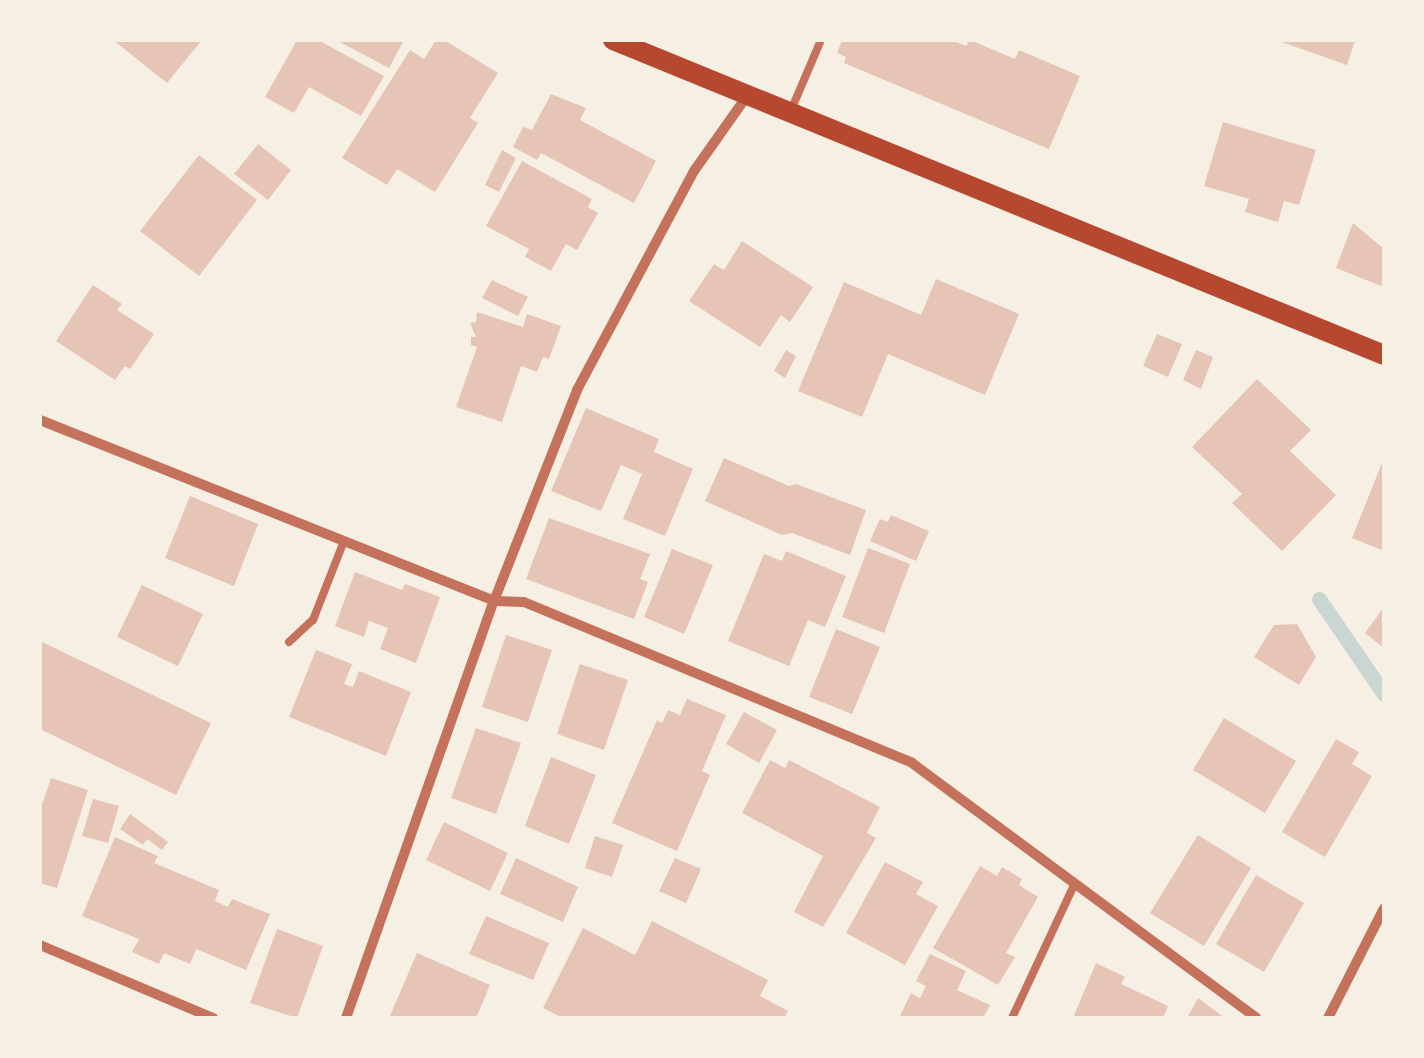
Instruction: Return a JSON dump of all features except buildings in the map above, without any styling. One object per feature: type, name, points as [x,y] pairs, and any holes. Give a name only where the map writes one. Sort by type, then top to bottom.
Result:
[{"type":"main road","points":[[613,40],[1384,356]]},
{"type":"street","points":[[346,1018],[494,601],[577,390],[694,170],[747,96]]},
{"type":"street","points":[[40,420],[494,601],[524,602],[912,763],[1256,1018]]},
{"type":"street","points":[[1328,1018],[1384,908]]},
{"type":"street","points":[[40,945],[213,1018]]},
{"type":"lane","points":[[790,112],[821,40]]},
{"type":"lane","points":[[289,642],[313,620],[344,541]]},
{"type":"lane","points":[[1012,1018],[1075,883]]},
{"type":"waterway","points":[[1319,599],[1384,694]]}]
